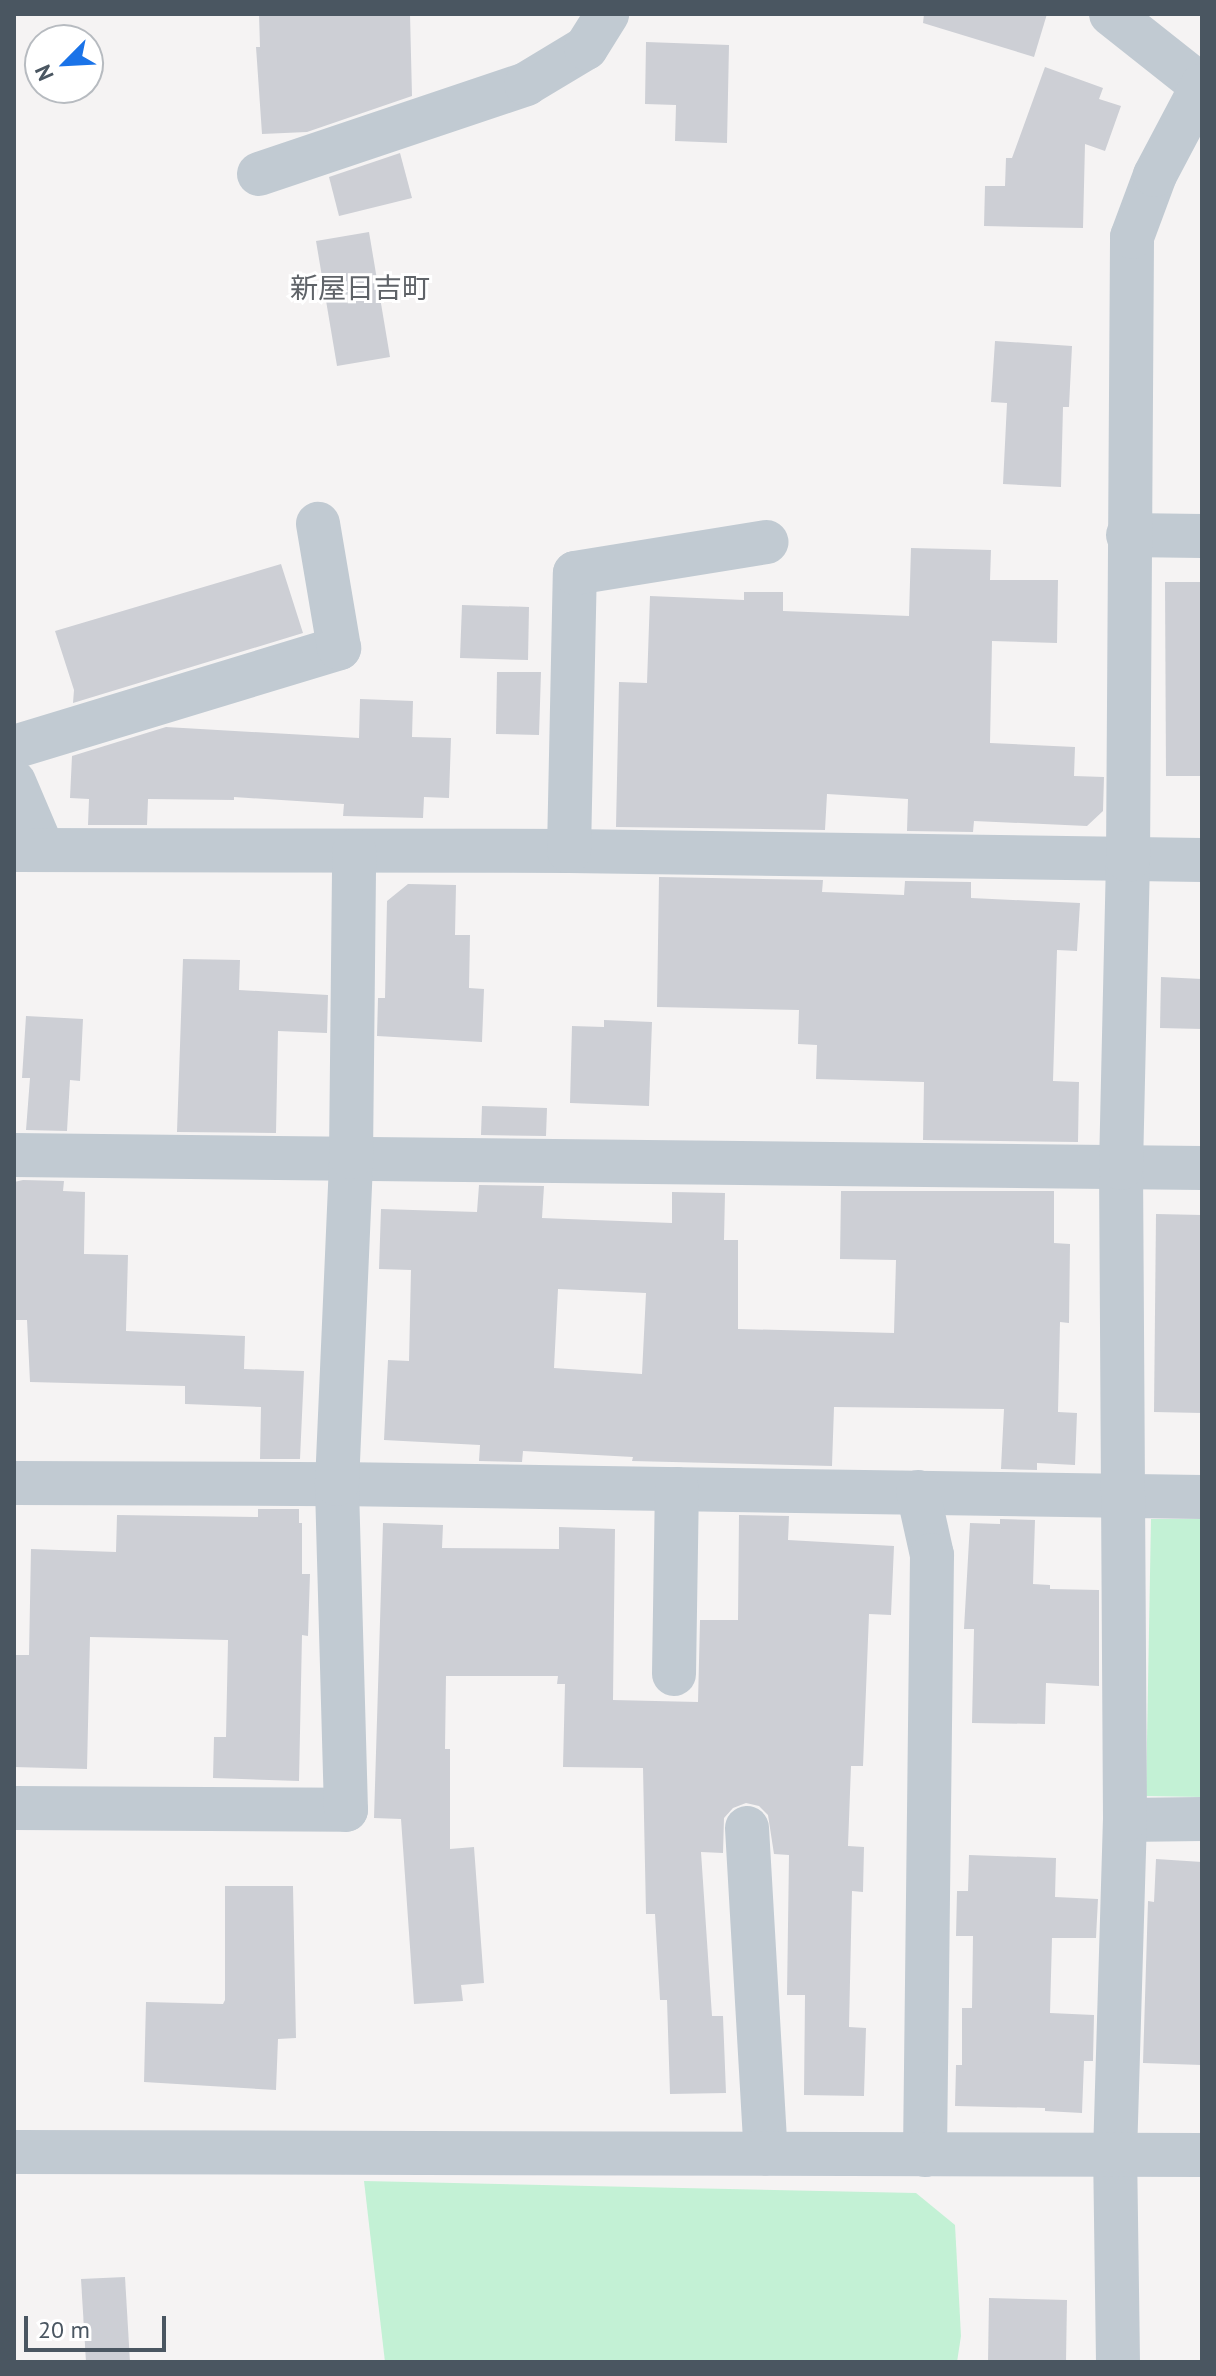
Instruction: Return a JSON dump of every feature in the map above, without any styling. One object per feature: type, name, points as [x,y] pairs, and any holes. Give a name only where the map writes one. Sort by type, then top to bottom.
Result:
[{"type":"street","points":[[259,174],[526,84],[586,48],[607,14]]},
{"type":"street","points":[[1111,14],[1202,86],[1155,175],[1132,237],[1128,860],[1121,1168],[1125,1820],[1115,2155],[1118,2362]]},
{"type":"street","points":[[14,747],[339,648],[318,524]]},
{"type":"street","points":[[1128,535],[1202,536]]},
{"type":"street","points":[[569,851],[575,573],[767,542]]},
{"type":"street","points":[[14,782],[29,850],[569,851],[1202,860]]},
{"type":"street","points":[[14,1808],[346,1810],[337,1484],[351,1157],[354,851]]},
{"type":"street","points":[[14,1155],[1202,1168]]},
{"type":"street","points":[[14,1483],[337,1484],[1202,1497]]},
{"type":"street","points":[[674,1674],[677,1489]]},
{"type":"street","points":[[918,1492],[932,1555],[925,2155]]},
{"type":"street","points":[[1125,1820],[1202,1819]]},
{"type":"street","points":[[747,1828],[766,2153]]},
{"type":"street","points":[[14,2152],[1202,2155]]},
{"type":"green space","points":[[1151,1519],[1202,1519],[1202,1797],[1146,1796]]},
{"type":"green space","points":[[364,2181],[916,2193],[955,2225],[961,2336],[957,2362],[385,2362]]},
{"type":"building","points":[[259,14],[410,14],[412,96],[307,132],[262,134],[256,47],[260,47]]},
{"type":"building","points":[[924,14],[1047,14],[1034,57],[923,23]]},
{"type":"building","points":[[646,42],[729,45],[727,143],[675,141],[676,105],[645,104]]},
{"type":"building","points":[[1045,67],[1103,88],[1099,99],[1121,106],[1105,151],[1085,144],[1083,228],[984,226],[985,186],[1005,186],[1006,158],[1012,158]]},
{"type":"building","points":[[400,153],[412,198],[339,216],[329,177]]},
{"type":"building","points":[[369,232],[390,357],[337,366],[316,241]]},
{"type":"building","points":[[995,341],[1072,346],[1069,407],[1063,407],[1061,487],[1003,484],[1007,403],[991,402]]},
{"type":"building","points":[[911,548],[991,550],[990,580],[1058,580],[1057,643],[992,641],[990,743],[1075,747],[1074,776],[1104,777],[1103,811],[1087,826],[974,821],[973,832],[907,831],[908,799],[827,794],[825,830],[616,827],[619,682],[647,683],[650,596],[744,600],[744,592],[783,592],[783,611],[909,616]]},
{"type":"building","points":[[281,564],[303,633],[73,703],[74,690],[55,631]]},
{"type":"building","points":[[1165,582],[1202,582],[1202,776],[1166,776]]},
{"type":"building","points":[[462,605],[529,607],[528,660],[460,658]]},
{"type":"building","points":[[497,672],[541,672],[539,735],[496,734]]},
{"type":"building","points":[[360,699],[413,701],[412,737],[451,738],[449,798],[424,797],[423,818],[343,816],[344,804],[234,797],[234,800],[148,799],[147,825],[88,825],[89,799],[70,798],[72,756],[166,727],[359,738]]},
{"type":"building","points":[[659,877],[823,880],[822,892],[904,895],[905,881],[971,882],[971,898],[1080,903],[1077,951],[1057,950],[1053,1081],[1079,1082],[1078,1142],[923,1140],[924,1082],[816,1079],[817,1045],[798,1044],[799,1010],[657,1007]]},
{"type":"building","points":[[408,884],[456,885],[455,935],[470,935],[469,988],[484,989],[482,1042],[377,1036],[378,998],[385,998],[387,901]]},
{"type":"building","points":[[183,959],[240,960],[239,990],[328,995],[327,1033],[278,1031],[276,1133],[177,1132]]},
{"type":"building","points":[[1161,977],[1202,979],[1202,1029],[1160,1028]]},
{"type":"building","points":[[26,1016],[83,1019],[80,1081],[70,1080],[67,1131],[26,1130],[30,1078],[22,1078]]},
{"type":"building","points":[[604,1020],[652,1022],[649,1106],[570,1103],[572,1026],[604,1027]]},
{"type":"building","points":[[482,1106],[547,1108],[546,1136],[481,1135]]},
{"type":"building","points":[[64,1181],[63,1191],[85,1192],[84,1254],[128,1255],[126,1331],[245,1336],[244,1369],[304,1371],[300,1459],[260,1459],[261,1407],[185,1404],[185,1386],[30,1382],[27,1320],[14,1320],[14,1182]]},
{"type":"building","points":[[479,1185],[544,1186],[542,1218],[672,1223],[672,1192],[725,1193],[724,1240],[738,1240],[738,1329],[894,1333],[896,1260],[840,1259],[841,1191],[1054,1191],[1054,1243],[1070,1244],[1069,1323],[1060,1322],[1058,1412],[1077,1413],[1075,1465],[1037,1463],[1037,1470],[1001,1469],[1004,1409],[834,1407],[832,1466],[632,1461],[633,1457],[523,1451],[522,1462],[479,1461],[480,1445],[384,1440],[388,1360],[409,1361],[411,1270],[379,1269],[381,1209],[477,1212]],"holes":[[[558,1289],[646,1293],[642,1374],[554,1368]]]},
{"type":"building","points":[[1156,1214],[1202,1215],[1202,1413],[1154,1412]]},
{"type":"building","points":[[258,1509],[299,1509],[302,1574],[310,1574],[308,1636],[302,1635],[299,1781],[213,1778],[214,1737],[226,1737],[228,1640],[90,1637],[87,1769],[14,1767],[14,1655],[29,1655],[31,1549],[116,1552],[117,1515],[258,1517]]},
{"type":"building","points":[[739,1515],[789,1516],[788,1540],[894,1546],[891,1615],[869,1614],[863,1766],[851,1766],[848,1846],[864,1847],[863,1892],[852,1891],[849,2027],[866,2028],[864,2096],[804,2095],[805,1995],[787,1995],[789,1855],[774,1854],[768,1815],[759,1806],[746,1803],[733,1808],[724,1818],[723,1853],[701,1852],[712,2016],[723,2016],[726,2093],[670,2094],[667,2000],[660,2000],[655,1914],[646,1914],[643,1768],[563,1767],[565,1684],[557,1684],[558,1676],[446,1676],[445,1749],[450,1749],[450,1849],[474,1847],[484,1983],[461,1985],[463,2001],[414,2004],[401,1819],[374,1818],[383,1523],[443,1525],[442,1548],[559,1549],[559,1527],[615,1529],[613,1700],[698,1702],[700,1620],[738,1620]]},
{"type":"building","points":[[1000,1519],[1035,1520],[1033,1584],[1050,1585],[1050,1589],[1099,1590],[1099,1686],[1046,1683],[1045,1724],[972,1723],[974,1629],[964,1629],[970,1523],[1000,1524]]},
{"type":"building","points":[[969,1855],[1056,1858],[1055,1897],[1098,1899],[1096,1938],[1052,1938],[1050,2013],[1094,2015],[1093,2061],[1084,2061],[1082,2113],[1045,2111],[1045,2108],[955,2106],[956,2065],[962,2065],[962,2008],[972,2008],[973,1936],[956,1936],[957,1891],[968,1891]]},
{"type":"building","points":[[1156,1859],[1202,1862],[1202,2065],[1143,2063],[1148,1901],[1154,1902]]},
{"type":"building","points":[[225,1886],[293,1886],[296,2038],[278,2039],[276,2090],[144,2082],[146,2002],[223,2004],[225,2000]]},
{"type":"building","points":[[125,2277],[130,2362],[86,2362],[81,2279]]},
{"type":"building","points":[[989,2298],[1067,2300],[1066,2362],[988,2362]]},
{"type":"district","name":"新屋日吉町","points":[[360,288]]}]
